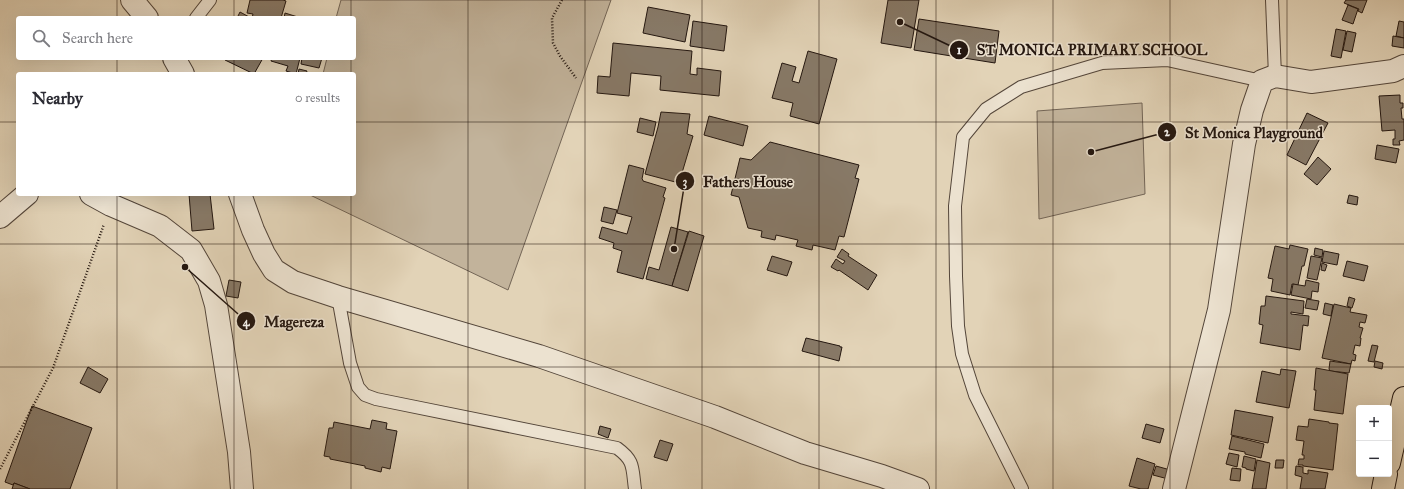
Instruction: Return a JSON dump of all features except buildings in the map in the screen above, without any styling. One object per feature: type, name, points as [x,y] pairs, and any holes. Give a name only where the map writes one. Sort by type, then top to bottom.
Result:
[{"type":"highway","points":[[1392,451],[1404,402]]},
{"type":"highway","points":[[1383,489],[1385,477]]},
{"type":"street","points":[[132,0],[146,16]]},
{"type":"street","points":[[175,60],[182,72]]},
{"type":"street","points":[[1174,489],[1219,310],[1244,144],[1252,110],[1268,79],[1311,82],[1393,71],[1404,66]]},
{"type":"street","points":[[0,217],[26,196]]},
{"type":"street","points":[[95,196],[111,205],[160,226],[192,250],[209,281],[216,305],[239,452],[242,489]]},
{"type":"street","points":[[241,196],[264,254],[274,270],[293,282],[338,297],[539,356],[715,417],[805,452],[918,489]]},
{"type":"lane","points":[[198,16],[210,0]]},
{"type":"lane","points":[[1022,489],[975,395],[962,354],[958,326],[955,206],[963,137],[986,109],[1021,87],[1102,63],[1167,60],[1268,79],[1272,0]]},
{"type":"lane","points":[[338,297],[352,374],[358,387],[365,395],[376,399],[468,419],[617,448],[626,454],[631,462],[635,489]]},
{"type":"path","points":[[562,0],[552,18],[553,43],[560,56],[576,78]]},
{"type":"path","points":[[0,469],[53,368],[111,205]]},
{"type":"shaded area","points":[[341,0],[611,0],[508,290],[312,196],[356,196],[356,72],[324,72],[326,60],[356,60],[356,16],[337,16]]},
{"type":"shaded area","points":[[1142,103],[1145,194],[1039,219],[1037,111]]},
{"type":"place","name":"ST MONICA PRIMARY SCHOOL","points":[[900,22]]},
{"type":"place","name":"St Monica Playground","points":[[1091,152]]},
{"type":"place","name":"Fathers House","points":[[674,249]]},
{"type":"place","name":"Magereza","points":[[185,267]]}]
